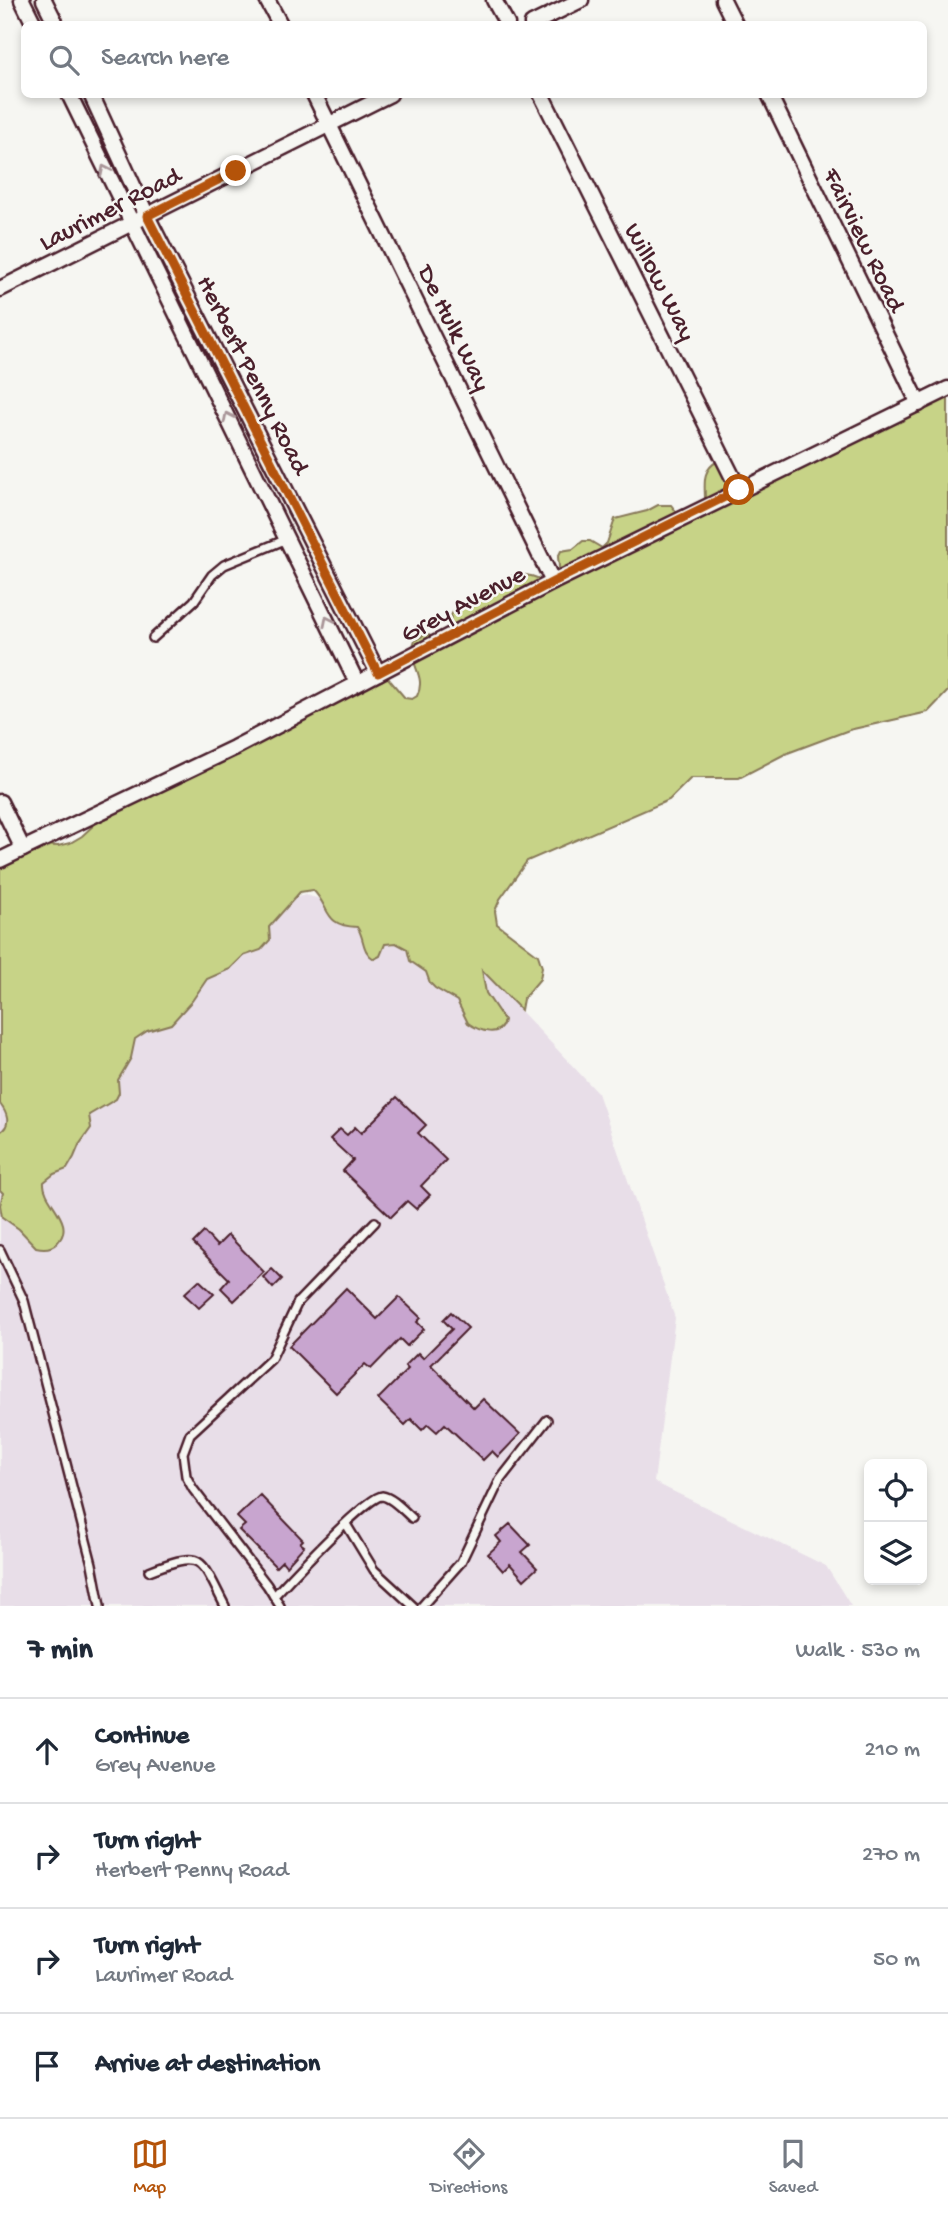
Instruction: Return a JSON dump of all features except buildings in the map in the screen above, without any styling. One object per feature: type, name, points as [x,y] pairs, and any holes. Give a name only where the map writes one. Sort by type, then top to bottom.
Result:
[{"type":"street","points":[[22,0],[32,21]]},
{"type":"street","points":[[44,0],[54,21]]},
{"type":"street","points":[[267,0],[278,21]]},
{"type":"street","points":[[494,0],[505,21]]},
{"type":"street","points":[[538,21],[582,0]]},
{"type":"street","points":[[723,0],[734,21]]},
{"type":"street","name":"Herbert Penny Road","points":[[71,98],[357,683]]},
{"type":"street","name":"Herbert Penny Road","points":[[93,98],[147,216],[378,673]]},
{"type":"street","name":"De Hulk Way","points":[[316,98],[553,582]]},
{"type":"street","name":"Laurimer Road","points":[[0,289],[382,98]]},
{"type":"street","name":"Willow Way","points":[[543,98],[739,490]]},
{"type":"street","name":"Fairview Road","points":[[771,98],[919,404]]},
{"type":"street","name":"Grey Avenue","points":[[0,860],[234,748],[553,582],[948,388]]},
{"type":"street","points":[[0,802],[23,849]]},
{"type":"lane","points":[[153,638],[194,601],[212,575],[224,565],[287,538]]},
{"type":"lane","points":[[279,1606],[193,1489],[183,1466],[186,1442],[190,1434],[271,1359],[298,1302],[376,1222]]},
{"type":"lane","points":[[0,1250],[24,1301],[92,1564],[100,1606]]},
{"type":"lane","points":[[422,1606],[461,1562],[500,1480],[547,1420]]},
{"type":"lane","points":[[274,1596],[367,1504],[383,1496],[412,1518]]},
{"type":"lane","points":[[346,1524],[374,1570],[413,1606]]},
{"type":"lane","points":[[149,1571],[183,1558],[197,1560],[206,1570],[225,1606]]},
{"type":"shaded area","points":[[305,895],[446,931],[598,1093],[675,1318],[654,1482],[826,1566],[851,1606],[0,1606],[0,917],[129,946]]},
{"type":"green space","points":[[948,389],[948,691],[928,712],[849,730],[785,754],[739,778],[691,778],[669,800],[527,861],[500,899],[495,911],[497,924],[538,955],[542,967],[540,979],[523,999],[521,1010],[482,970],[486,993],[504,1020],[499,1030],[483,1031],[468,1023],[457,1001],[430,983],[426,972],[410,961],[407,949],[396,943],[385,944],[380,956],[374,959],[367,952],[357,927],[346,926],[333,920],[313,890],[300,892],[269,927],[270,940],[261,950],[243,956],[230,969],[207,979],[171,1024],[147,1031],[135,1039],[131,1058],[118,1080],[119,1093],[116,1099],[89,1115],[91,1128],[67,1169],[44,1182],[48,1197],[64,1227],[57,1243],[47,1248],[36,1247],[19,1229],[2,1217],[0,1132],[6,1126],[7,1119],[0,1104],[0,852],[18,844],[58,846],[70,843],[96,823],[114,815],[127,794],[170,770],[383,675],[405,698],[412,699],[417,696],[420,688],[413,655],[415,640],[426,634],[438,639],[448,634],[451,615],[455,610],[474,605],[495,584],[513,576],[523,575],[543,581],[560,576],[558,557],[561,551],[573,549],[583,541],[590,541],[602,548],[607,543],[615,519],[647,511],[658,505],[671,505],[679,515],[705,500],[706,473],[718,461],[742,481],[749,481]]},
{"type":"route","points":[[236,171],[147,216],[378,673],[739,490]]}]
